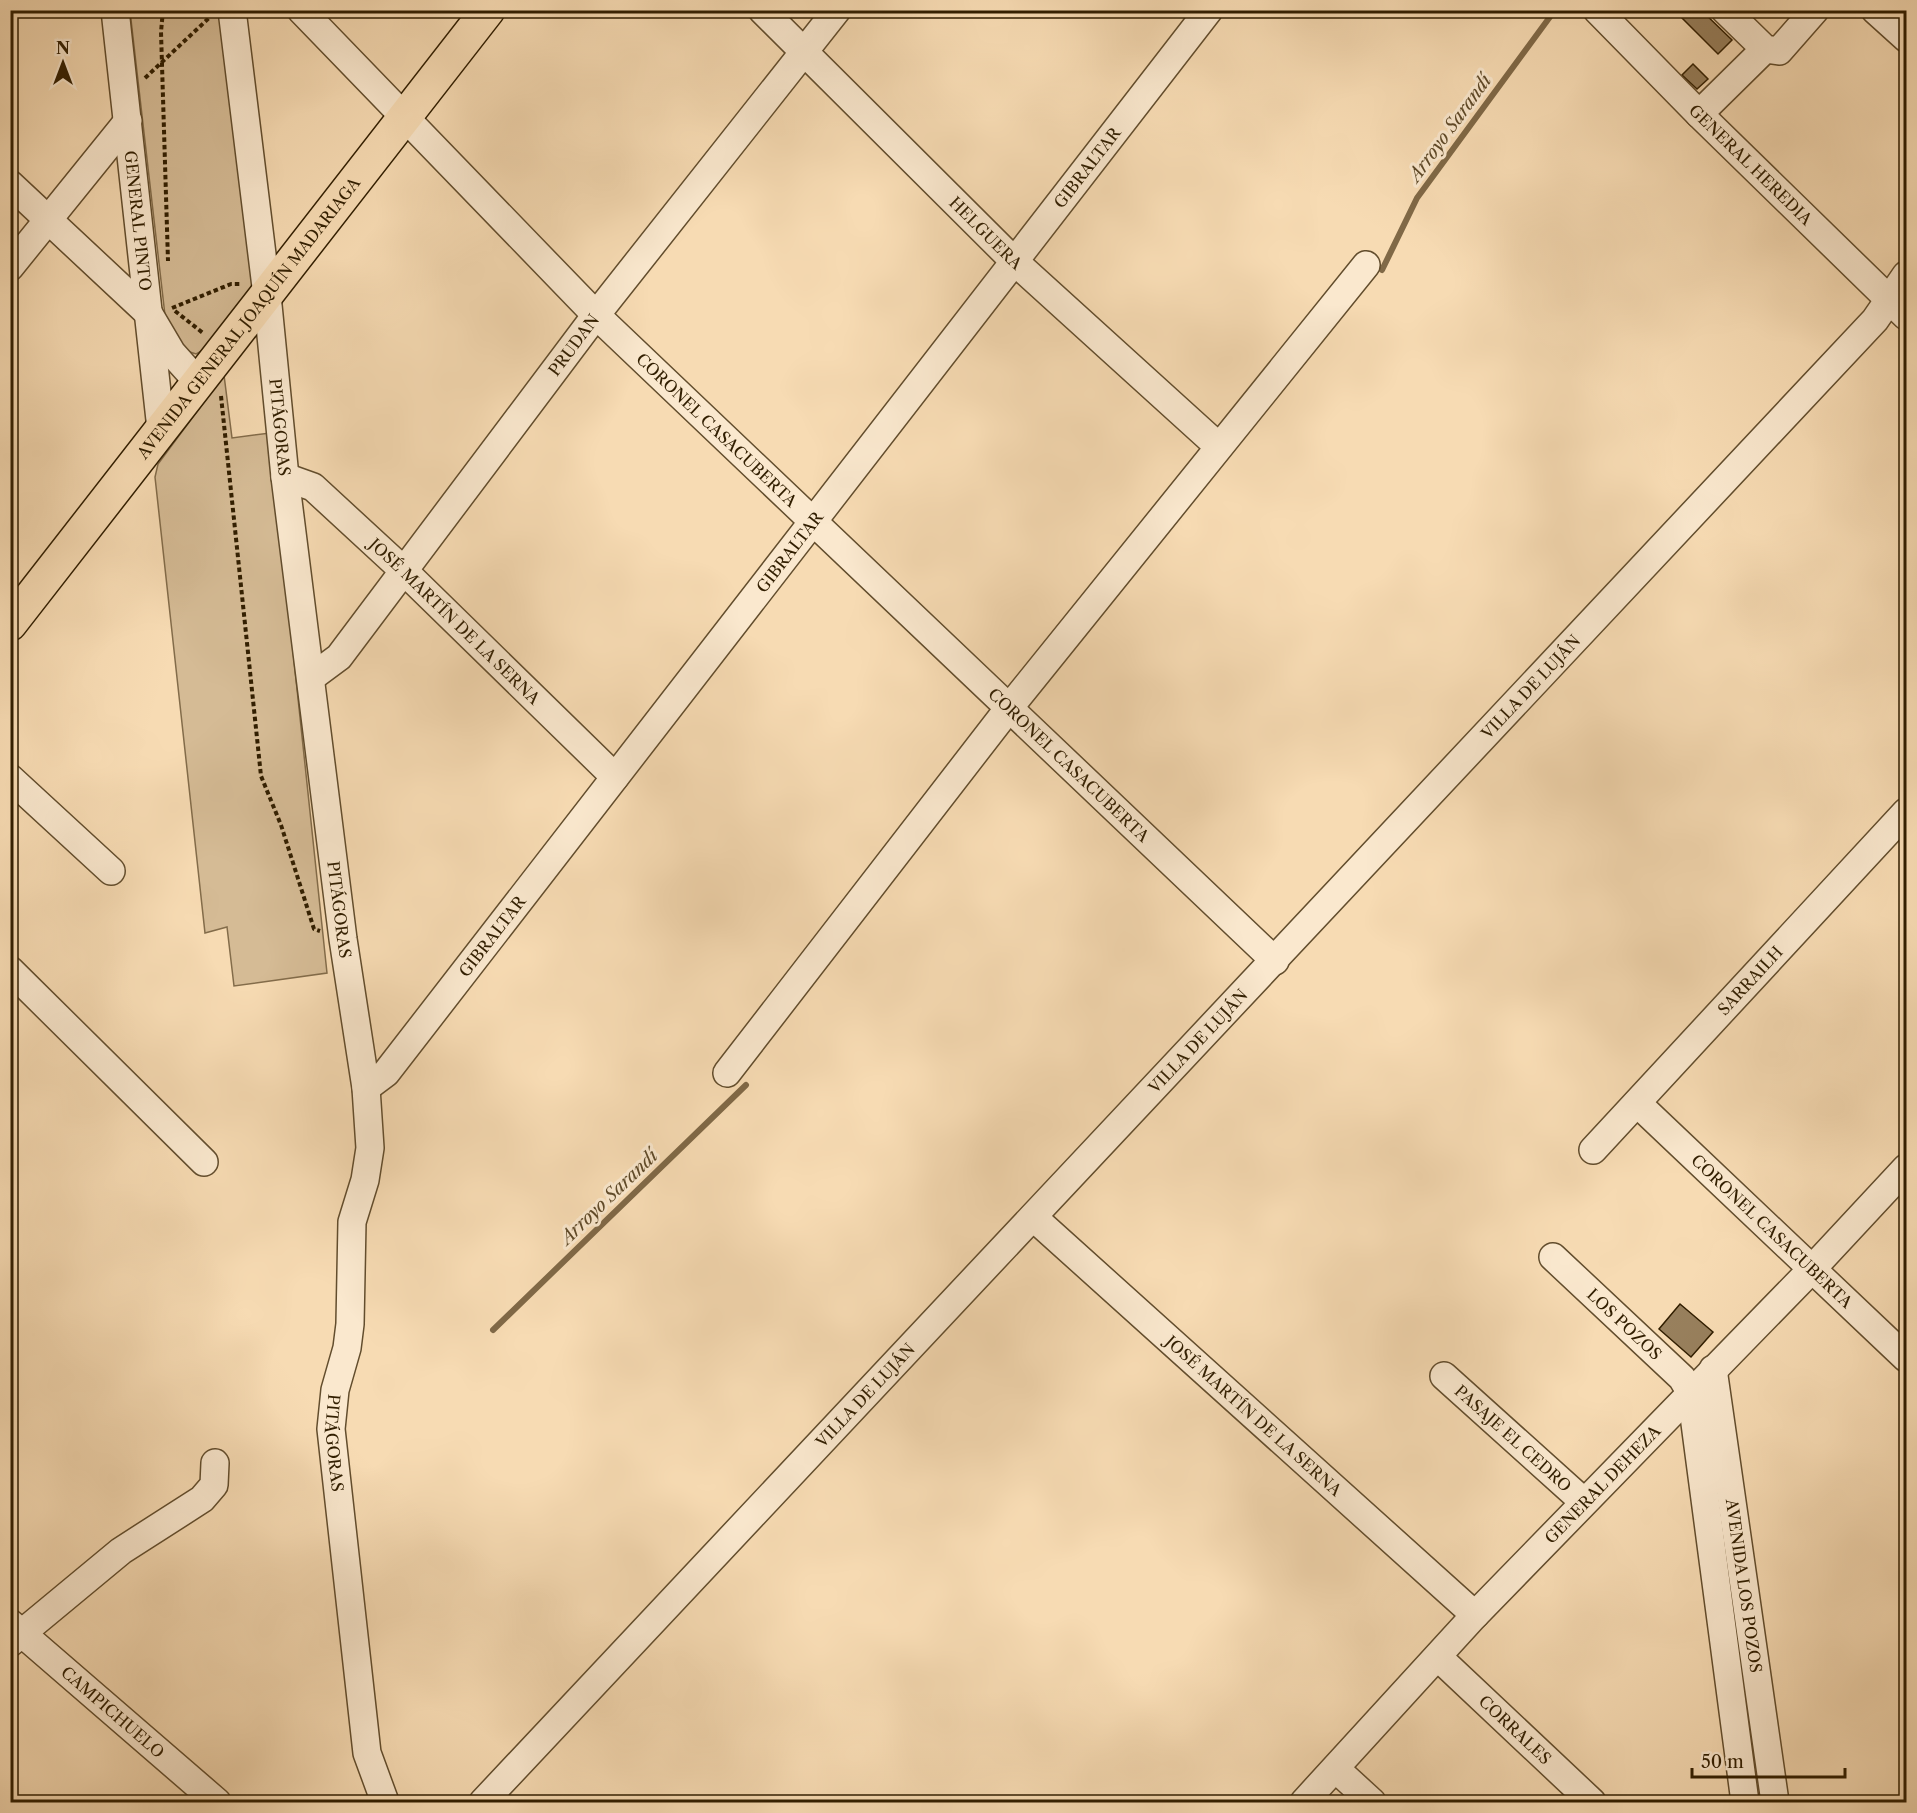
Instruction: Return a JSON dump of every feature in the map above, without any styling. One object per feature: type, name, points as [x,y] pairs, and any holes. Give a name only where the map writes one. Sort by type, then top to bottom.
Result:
[{"type":"main road","name":"AVENIDA GENERAL JOAQUÍN MADARIAGA","points":[[10,624],[161,429],[209,387],[256,290],[406,117],[488,10]]},
{"type":"street","name":"GENERAL PINTO","points":[[115,10],[126,109],[163,310],[161,429]]},
{"type":"street","name":"PITÁGORAS","points":[[232,10],[256,290],[285,477],[312,677],[343,939],[366,1088],[370,1148],[365,1180],[353,1216],[350,1324],[347,1348],[334,1390],[331,1429],[367,1753],[385,1803]]},
{"type":"street","name":"CORONEL CASACUBERTA","points":[[301,10],[596,315],[812,523],[1275,961]]},
{"type":"street","name":"HELGUERA","points":[[762,10],[1014,261],[1218,446]]},
{"type":"street","name":"PRUDAN","points":[[312,677],[339,657],[596,315],[837,10]]},
{"type":"street","name":"GIBRALTAR","points":[[366,1088],[386,1073],[1209,10]]},
{"type":"street","name":"GENERAL HEREDIA","points":[[1597,10],[1699,114],[1898,307]]},
{"type":"street","points":[[1725,10],[1765,49],[1779,51],[1785,47],[1815,10]]},
{"type":"street","points":[[1875,10],[1906,38]]},
{"type":"street","points":[[1699,114],[1765,49]]},
{"type":"street","points":[[10,267],[48,219],[126,109]]},
{"type":"street","points":[[10,184],[48,219],[163,310],[172,353],[209,387]]},
{"type":"street","points":[[727,1073],[1009,708],[1366,265]]},
{"type":"street","name":"VILLA DE LUJÁN","points":[[483,1803],[1875,320],[1898,307],[1906,275]]},
{"type":"street","name":"JOSÉ MARTÍN DE LA SERNA","points":[[285,477],[313,487],[403,570],[615,777]]},
{"type":"street","points":[[10,778],[111,871]]},
{"type":"street","name":"SARRAILH","points":[[1593,1150],[1906,812]]},
{"type":"street","points":[[10,970],[204,1162]]},
{"type":"street","name":"CORONEL CASACUBERTA","points":[[1637,1103],[1906,1358]]},
{"type":"street","name":"GENERAL DEHEZA","points":[[1304,1803],[1475,1615],[1812,1269],[1906,1168]]},
{"type":"street","name":"JOSÉ MARTÍN DE LA SERNA","points":[[1033,1216],[1475,1615]]},
{"type":"street","name":"LOS POZOS","points":[[1553,1257],[1682,1378],[1691,1393]]},
{"type":"street","name":"AVENIDA LOS POZOS","points":[[1713,1369],[1774,1803]]},
{"type":"street","name":"PASAJE EL CEDRO","points":[[1443,1376],[1584,1502]]},
{"type":"street","name":"AVENIDA LOS POZOS","points":[[1691,1393],[1745,1803]]},
{"type":"street","points":[[14,1632],[121,1551],[202,1499],[214,1485],[215,1463]]},
{"type":"street","name":"CAMPICHUELO","points":[[14,1632],[217,1803]]},
{"type":"street","name":"CORRALES","points":[[1438,1657],[1592,1803]]},
{"type":"street","points":[[1336,1769],[1372,1803]]},
{"type":"path","points":[[163,10],[162,63],[168,272]]},
{"type":"path","points":[[126,109],[162,63],[217,10]]},
{"type":"path","points":[[163,310],[231,284],[256,290]]},
{"type":"path","points":[[163,310],[203,333]]},
{"type":"path","points":[[209,387],[261,776],[281,825],[314,929],[343,939]]},
{"type":"shaded area","points":[[130,11],[221,11],[255,282],[213,345],[196,354],[184,350],[166,324]]},
{"type":"shaded area","points":[[224,375],[232,438],[270,433],[327,973],[234,986],[227,927],[205,933],[155,477],[158,464]]},
{"type":"building","points":[[1674,10],[1701,10],[1732,40],[1718,54]]},
{"type":"building","points":[[1693,64],[1708,79],[1697,89],[1682,75]]},
{"type":"building","points":[[1680,1304],[1713,1332],[1691,1357],[1659,1329]]},
{"type":"waterway","name":"Arroyo Sarandí","points":[[1382,270],[1417,198],[1555,10]]},
{"type":"waterway","name":"Arroyo Sarandí","points":[[493,1330],[746,1085]]}]
